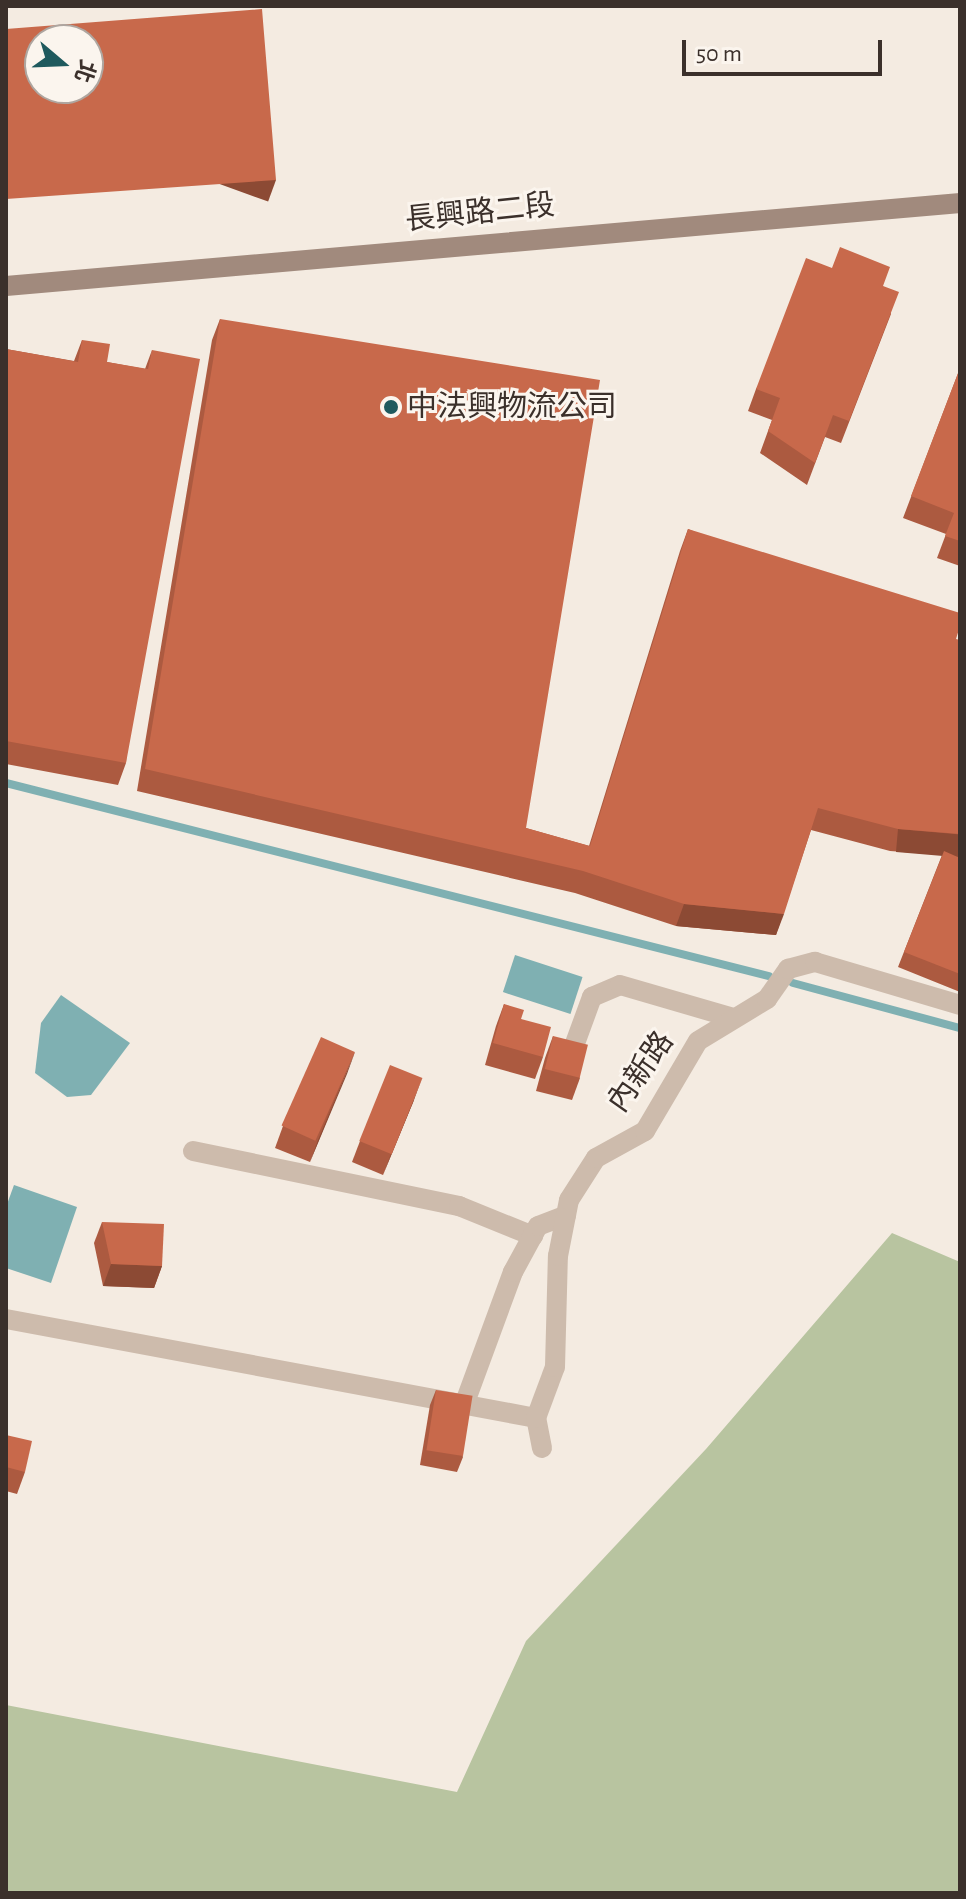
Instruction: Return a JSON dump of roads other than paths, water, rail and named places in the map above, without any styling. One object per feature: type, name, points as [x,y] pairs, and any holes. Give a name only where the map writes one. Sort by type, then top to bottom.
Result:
[{"type":"street","name":"長興路二段","points":[[6,286],[960,203]]},
{"type":"street","name":"內新路","points":[[536,1418],[555,1367],[566,1215],[596,1158],[645,1131],[698,1041],[730,1017],[767,999],[788,969],[815,962],[960,1005]]},
{"type":"street","points":[[570,1057],[592,997],[620,985],[730,1017]]},
{"type":"street","points":[[193,1151],[459,1206],[533,1236]]},
{"type":"street","points":[[464,1405],[533,1236],[566,1215]]},
{"type":"street","points":[[6,1319],[536,1418],[542,1448]]},
{"type":"water","points":[[515,955],[583,977],[570,1014],[503,992]]},
{"type":"water","points":[[61,995],[130,1043],[91,1095],[67,1097],[35,1073],[41,1023]]},
{"type":"water","points":[[14,1185],[77,1207],[51,1283],[6,1268],[6,1207]]},
{"type":"waterway","points":[[6,783],[769,976]]},
{"type":"waterway","points":[[793,983],[960,1028]]},
{"type":"place","name":"中法興物流公司","points":[[391,407]]}]
